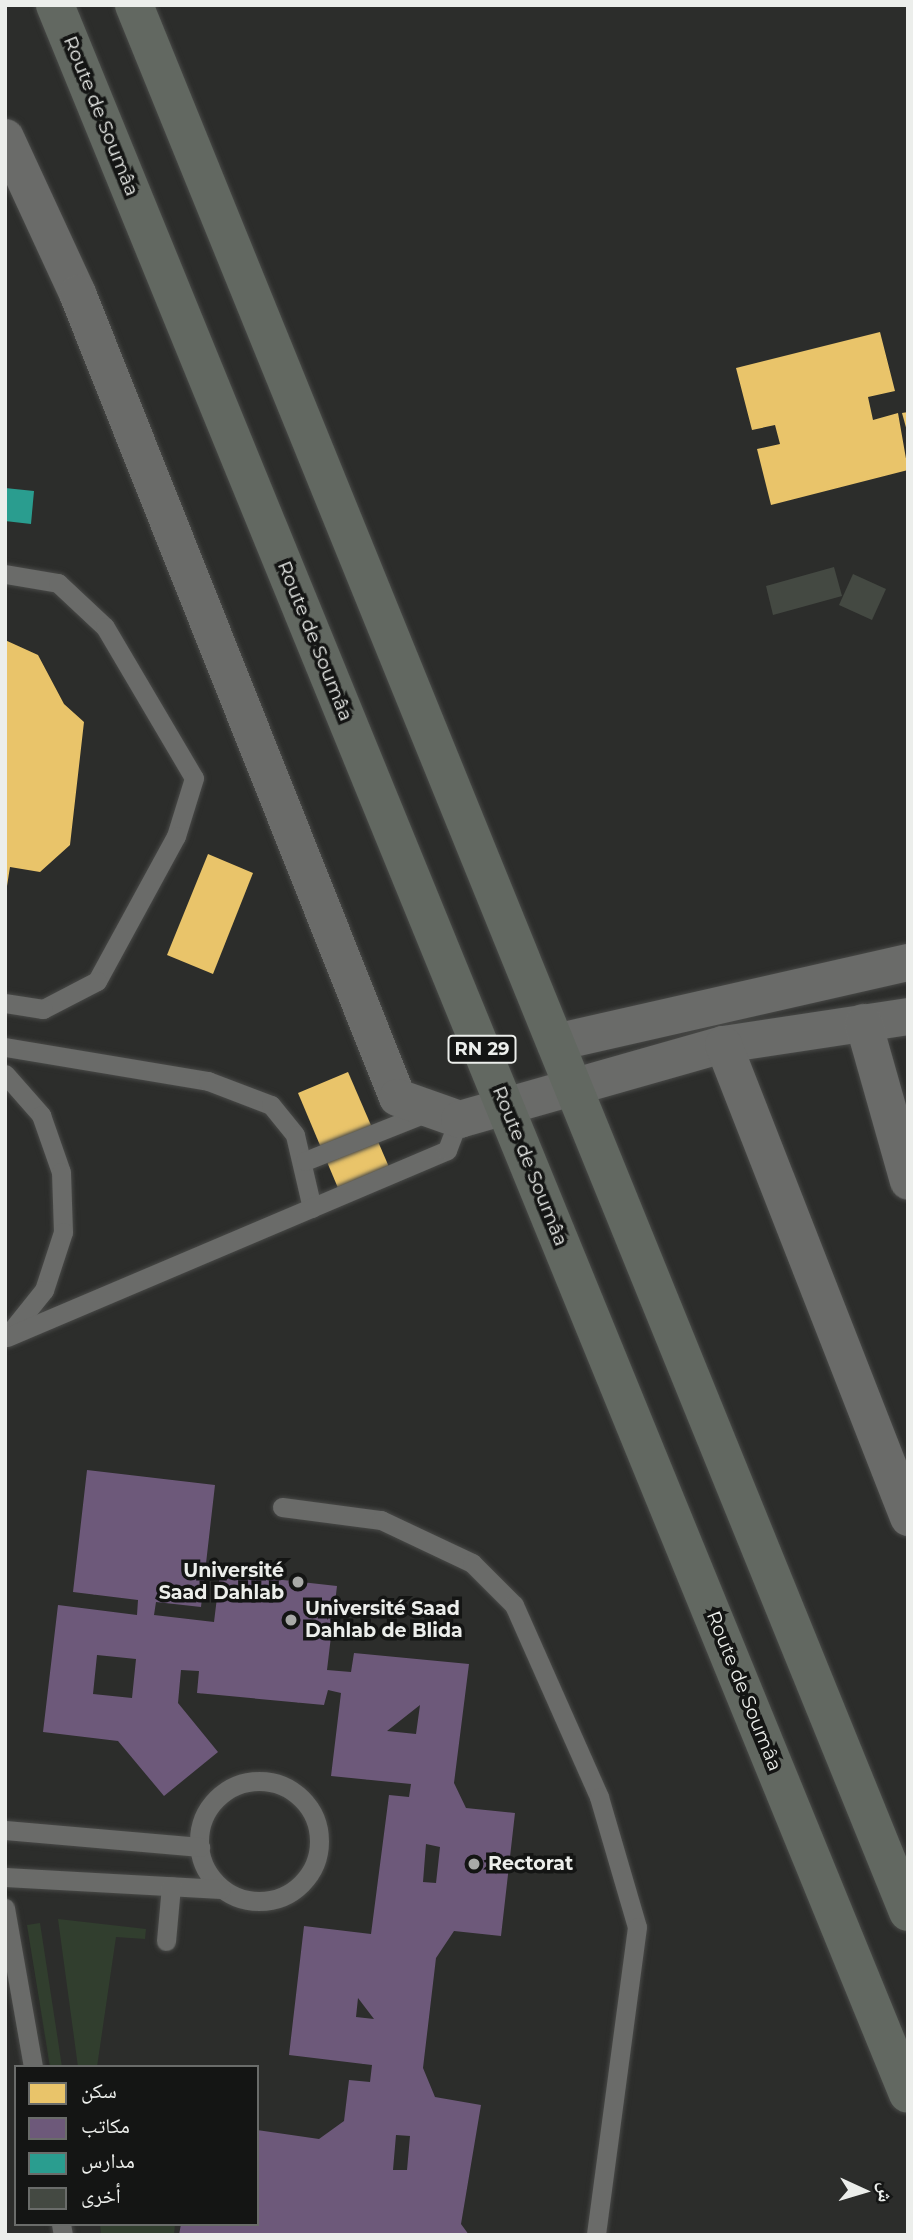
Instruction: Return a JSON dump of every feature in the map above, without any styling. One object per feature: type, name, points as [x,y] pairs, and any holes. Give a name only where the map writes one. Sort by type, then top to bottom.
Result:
[{"type":"highway","name":"Route de Soumâa","points":[[55,5],[908,2094]]},
{"type":"highway","points":[[134,5],[555,1042],[571,1088],[908,1912]]},
{"type":"street","points":[[5,137],[76,293],[397,1097],[444,1115],[506,1109],[723,1044],[908,1016]]},
{"type":"street","points":[[555,1042],[908,962]]},
{"type":"street","points":[[863,1023],[908,1181]]},
{"type":"street","points":[[723,1044],[908,1517]]},
{"type":"lane","points":[[5,574],[58,583],[105,627],[194,778],[176,836],[97,981],[43,1009],[5,1003]]},
{"type":"lane","points":[[5,1047],[208,1081],[271,1105],[295,1135],[305,1161],[312,1208]]},
{"type":"lane","points":[[5,1074],[41,1115],[61,1172],[63,1233],[44,1290],[6,1338]]},
{"type":"lane","points":[[6,1338],[447,1150],[444,1115],[305,1161]]},
{"type":"lane","points":[[282,1507],[381,1520],[472,1563],[514,1605],[599,1797],[637,1927],[596,2235]]},
{"type":"lane","points":[[5,1877],[221,1889],[258,1903],[296,1890],[318,1856],[315,1816],[287,1787],[248,1781],[214,1801],[202,1818],[200,1847],[221,1889]]},
{"type":"lane","points":[[5,1830],[200,1847]]},
{"type":"lane","points":[[166,1941],[171,1886]]},
{"type":"lane","points":[[5,1908],[33,2065]]},
{"type":"green space","points":[[58,1919],[146,1929],[145,1939],[116,1937],[97,2065],[78,2065]]},
{"type":"green space","points":[[40,1923],[62,2065],[50,2065],[27,1925]]},
{"type":"green space","points":[[100,2226],[175,2226],[174,2235],[101,2235]]},
{"type":"building: سكن","points":[[880,332],[895,391],[868,397],[873,420],[898,413],[908,470],[771,505],[757,449],[780,444],[775,425],[752,430],[736,368]]},
{"type":"building: سكن","points":[[908,412],[908,431],[907,431],[902,413]]},
{"type":"building: سكن","points":[[5,640],[38,655],[64,704],[84,722],[70,845],[40,872],[10,867],[7,886]]},
{"type":"building: سكن","points":[[208,854],[253,873],[213,974],[167,955]]},
{"type":"building: سكن","points":[[348,1072],[389,1167],[338,1188],[298,1093]]},
{"type":"building: مكاتب","name":"Rectorat","points":[[87,1470],[215,1485],[201,1607],[156,1602],[154,1615],[214,1622],[220,1573],[337,1586],[327,1670],[351,1672],[354,1653],[469,1664],[454,1783],[466,1808],[515,1813],[501,1936],[454,1931],[436,1958],[423,2068],[435,2097],[481,2105],[461,2224],[469,2235],[179,2235],[181,2226],[259,2226],[259,2130],[319,2139],[344,2121],[349,2080],[370,2082],[372,2065],[289,2055],[304,1926],[371,1934],[389,1795],[409,1797],[411,1784],[331,1776],[341,1693],[328,1690],[324,1705],[197,1693],[199,1671],[181,1670],[178,1703],[218,1752],[164,1796],[118,1741],[43,1732],[58,1605],[137,1615],[138,1600],[73,1592]],"holes":[[[97,1655],[136,1659],[132,1698],[93,1694]],[[420,1705],[416,1734],[387,1731]],[[426,1844],[440,1847],[436,1883],[423,1882]],[[358,1998],[374,2019],[356,2017]],[[396,2135],[410,2136],[407,2170],[393,2170]]]},
{"type":"building: مدارس","points":[[5,488],[34,491],[31,524],[5,521]]},
{"type":"building: أخرى","points":[[834,567],[842,596],[773,615],[766,586]]},
{"type":"building: أخرى","points":[[853,574],[886,589],[872,620],[839,605]]},
{"type":"place","name":"Université Saad Dahlab","points":[[298,1582]]},
{"type":"place","name":"Université Saad Dahlab de Blida","points":[[291,1620]]},
{"type":"place","name":"Rectorat","points":[[474,1864]]}]
